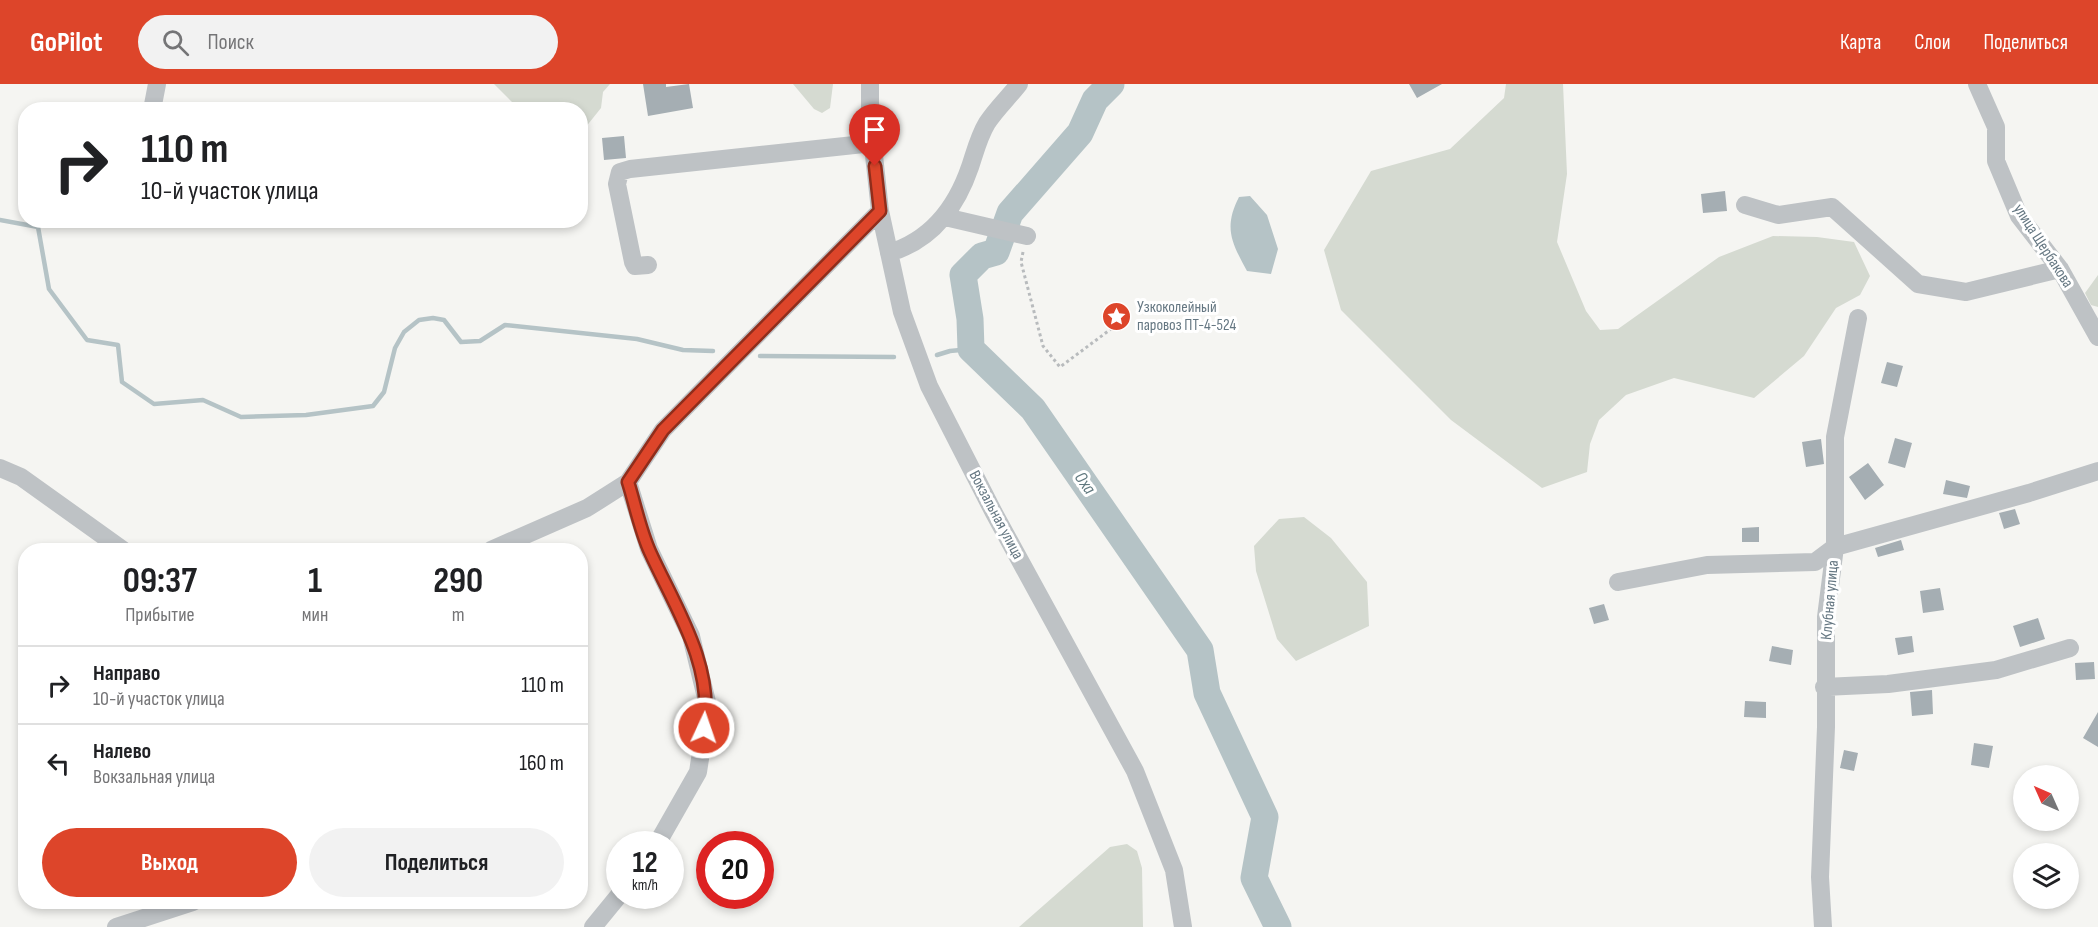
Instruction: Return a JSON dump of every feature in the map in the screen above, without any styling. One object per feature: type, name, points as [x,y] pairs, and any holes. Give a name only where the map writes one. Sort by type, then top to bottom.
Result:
[{"type":"street","points":[[154,102],[157,84]]},
{"type":"street","name":"Вокзальная улица","points":[[870,84],[880,211],[902,312],[929,386],[994,513],[1135,771],[1174,870],[1183,927]]},
{"type":"street","points":[[889,253],[909,247],[927,235],[945,217],[958,197],[987,123],[1019,84]]},
{"type":"street","name":"улица Щербакова","points":[[1977,84],[1996,127],[1996,161],[2019,216],[2060,269],[2098,338]]},
{"type":"street","points":[[648,266],[635,266],[633,262],[617,184],[620,172],[630,169],[873,143]]},
{"type":"street","points":[[1745,205],[1778,215],[1832,207],[1918,284],[1966,291],[2060,269]]},
{"type":"street","points":[[507,543],[587,508],[628,482],[663,430],[880,211]]},
{"type":"street","points":[[945,217],[1023,235]]},
{"type":"street","points":[[1618,582],[1707,565],[1815,562],[1835,547],[1835,437],[1858,318]]},
{"type":"street","points":[[0,468],[21,477],[113,543]]},
{"type":"street","name":"Клубная улица","points":[[1823,927],[1820,878],[1826,727],[1824,687],[1826,617],[1835,547],[2029,493],[2098,471]]},
{"type":"street","points":[[628,482],[649,549],[691,636],[708,706],[698,772],[664,831]]},
{"type":"street","points":[[1824,687],[1888,684],[1996,670],[2070,648]]},
{"type":"street","points":[[116,927],[171,909]]},
{"type":"street","points":[[593,927],[608,909]]},
{"type":"path","points":[[1023,235],[1021,262],[1030,301],[1043,346],[1060,367],[1111,329]]},
{"type":"shaded area","points":[[494,84],[610,84],[603,92],[601,108],[588,124],[588,102],[512,102]]},
{"type":"shaded area","points":[[793,84],[833,84],[830,108],[822,113],[814,109]]},
{"type":"shaded area","points":[[1506,84],[1563,84],[1567,174],[1557,242],[1586,311],[1600,330],[1618,329],[1719,257],[1773,236],[1817,237],[1854,242],[1870,276],[1860,295],[1836,308],[1804,356],[1754,398],[1674,378],[1626,395],[1599,420],[1590,444],[1587,472],[1542,488],[1451,420],[1341,310],[1324,250],[1371,171],[1450,149],[1504,98]]},
{"type":"shaded area","points":[[1250,196],[1267,215],[1278,249],[1271,274],[1247,271],[1231,235],[1231,218],[1239,197]]},
{"type":"shaded area","points":[[2098,275],[2098,307],[2091,305],[2085,293]]},
{"type":"shaded area","points":[[1304,517],[1331,538],[1367,582],[1369,626],[1296,661],[1277,639],[1256,571],[1254,546],[1279,519]]},
{"type":"shaded area","points":[[1127,844],[1137,851],[1142,868],[1143,927],[1019,927],[1110,847]]},
{"type":"building","points":[[643,84],[666,84],[666,87],[689,84],[693,108],[648,116]]},
{"type":"building","points":[[1409,84],[1442,84],[1417,98]]},
{"type":"building","points":[[624,136],[626,158],[604,160],[602,138]]},
{"type":"building","points":[[1725,191],[1727,211],[1703,213],[1701,194]]},
{"type":"building","points":[[1887,362],[1903,366],[1897,387],[1881,383]]},
{"type":"building","points":[[1895,438],[1912,443],[1905,468],[1888,463]]},
{"type":"building","points":[[1821,439],[1824,464],[1806,467],[1802,442]]},
{"type":"building","points":[[1868,463],[1884,485],[1865,500],[1849,477]]},
{"type":"building","points":[[1946,480],[1970,486],[1967,498],[1943,494]]},
{"type":"building","points":[[2015,509],[2020,524],[2004,529],[1999,513]]},
{"type":"building","points":[[1759,527],[1759,542],[1742,542],[1742,528]]},
{"type":"building","points":[[1901,540],[1904,550],[1878,557],[1875,548]]},
{"type":"building","points":[[1940,588],[1944,610],[1923,613],[1920,591]]},
{"type":"building","points":[[1604,604],[1609,620],[1594,624],[1589,608]]},
{"type":"building","points":[[2038,618],[2045,639],[2020,647],[2013,626]]},
{"type":"building","points":[[1912,636],[1914,652],[1898,655],[1895,638]]},
{"type":"building","points":[[1772,646],[1793,650],[1791,665],[1769,661]]},
{"type":"building","points":[[2094,662],[2095,679],[2076,680],[2075,663]]},
{"type":"building","points":[[1932,690],[1933,714],[1912,716],[1910,692]]},
{"type":"building","points":[[1745,701],[1766,702],[1766,718],[1744,717]]},
{"type":"building","points":[[2098,712],[2098,747],[2083,738]]},
{"type":"building","points":[[1974,743],[1993,746],[1989,768],[1971,765]]},
{"type":"building","points":[[1844,750],[1858,753],[1854,771],[1840,768]]},
{"type":"waterway","name":"Оха","points":[[1111,84],[1095,100],[1080,133],[1010,213],[996,252],[982,256],[963,275],[970,319],[971,349],[1033,409],[1200,650],[1207,693],[1265,817],[1254,878],[1278,927]]},
{"type":"waterway","points":[[0,220],[18,223]]},
{"type":"waterway","points":[[38,228],[49,289],[87,340],[118,345],[122,382],[154,404],[203,400],[241,417],[306,415],[373,406],[384,392],[395,348],[404,332],[419,320],[433,318],[444,320],[461,342],[480,341],[505,325],[637,339],[683,350],[713,351]]},
{"type":"waterway","points":[[937,355],[971,349]]},
{"type":"waterway","points":[[760,356],[894,357]]},
{"type":"place","name":"Узкоколейный паровоз ПТ-4-524","points":[[1116,316]]},
{"type":"route","points":[[704,728],[708,706],[691,636],[649,549],[628,482],[663,430],[880,211],[875,166]]}]
